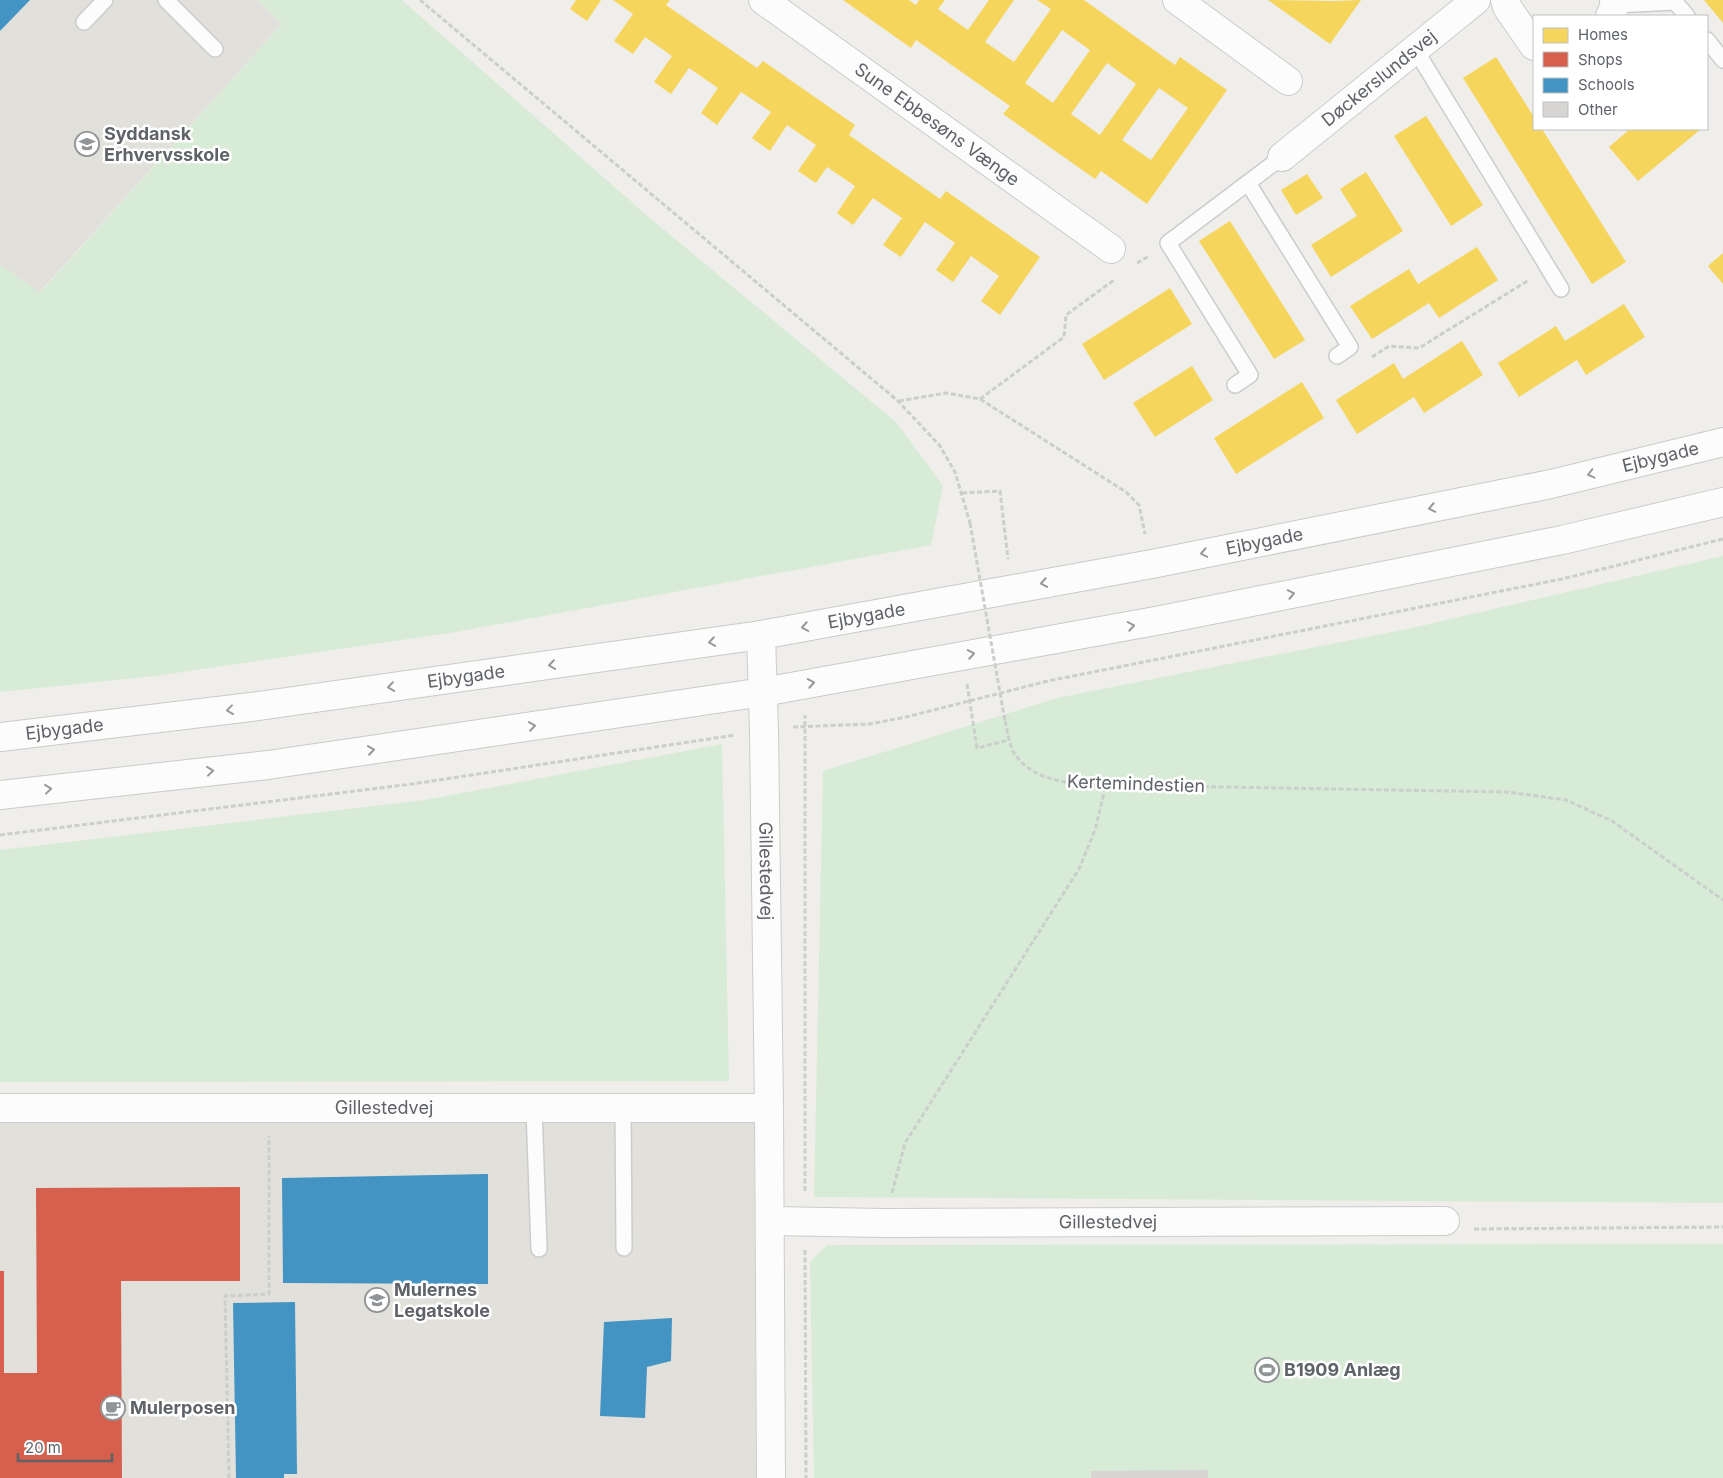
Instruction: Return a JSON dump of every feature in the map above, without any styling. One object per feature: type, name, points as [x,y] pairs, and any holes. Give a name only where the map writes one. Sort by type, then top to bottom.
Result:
[{"type":"main road","name":"Sune Ebbesøns Vænge","points":[[763,0],[1111,249]]},
{"type":"main road","points":[[1177,0],[1288,81]]},
{"type":"main road","name":"Døckerslundsvej","points":[[1282,156],[1476,0]]},
{"type":"main road","points":[[1505,0],[1533,44]]},
{"type":"main road","name":"Ejbygade","points":[[0,737],[251,707],[761,635],[1152,564],[1551,484],[1723,442]]},
{"type":"main road","points":[[0,795],[268,765],[764,692],[1180,616],[1562,540],[1723,502]]},
{"type":"main road","name":"Gillestedvej","points":[[761,635],[764,692],[769,1108],[771,1478]]},
{"type":"main road","name":"Gillestedvej","points":[[0,1108],[769,1108]]},
{"type":"main road","name":"Gillestedvej","points":[[770,1221],[1455,1225]]},
{"type":"lane","points":[[84,22],[105,0]]},
{"type":"lane","points":[[166,0],[215,49]]},
{"type":"lane","points":[[1613,7],[1675,2],[1686,15]]},
{"type":"lane","points":[[1708,41],[1723,60]]},
{"type":"lane","points":[[1415,49],[1561,289]]},
{"type":"lane","points":[[1235,385],[1250,375],[1168,243],[1282,156]]},
{"type":"lane","points":[[1248,183],[1350,347],[1336,356]]},
{"type":"lane","points":[[534,1108],[539,1249]]},
{"type":"lane","points":[[623,1108],[624,1248]]},
{"type":"path","name":"Kertemindestien","points":[[420,0],[898,401],[940,446],[956,472],[970,523],[1009,740],[1016,757],[1035,773],[1058,781],[1106,785],[1507,792],[1566,800],[1612,821],[1723,900]]},
{"type":"path","points":[[1132,266],[1168,243]]},
{"type":"path","points":[[1350,347],[1364,362],[1389,346],[1419,348],[1549,268]]},
{"type":"path","points":[[980,399],[1064,337],[1066,315],[1118,277]]},
{"type":"path","points":[[898,401],[946,394],[980,399],[1126,492],[1139,505],[1152,564]]},
{"type":"path","points":[[962,493],[1000,491],[1006,538]]},
{"type":"path","points":[[805,684],[806,1478]]},
{"type":"path","points":[[969,700],[977,748],[1009,740]]},
{"type":"path","points":[[884,1223],[905,1143],[1080,869],[1096,830],[1106,785]]},
{"type":"path","points":[[229,1478],[225,1296],[269,1294],[269,1108]]},
{"type":"path","points":[[1455,1225],[1723,1227]]},
{"type":"shaded area","name":"Syddansk Erhvervsskole","points":[[0,0],[258,0],[282,24],[39,293],[0,265]]},
{"type":"shaded area","name":"Mulernes Legatskole","points":[[754,1119],[756,1478],[0,1478],[0,1122]]},
{"type":"green space","points":[[258,0],[402,0],[651,219],[897,423],[943,486],[931,545],[456,632],[155,676],[0,692],[0,265],[40,293],[282,24]]},
{"type":"green space","points":[[1723,556],[1723,1203],[814,1197],[823,771],[1057,698],[1412,628]]},
{"type":"green space","points":[[722,744],[729,1081],[0,1082],[0,850],[425,800]]},
{"type":"green space","name":"B1909 Anlæg","points":[[1723,1244],[1723,1478],[814,1478],[810,1262],[827,1245]]},
{"type":"building: Homes","points":[[576,0],[601,0],[587,21],[570,9]]},
{"type":"building: Homes","points":[[613,0],[670,0],[666,5],[757,68],[763,61],[855,125],[849,135],[940,199],[946,191],[1040,257],[1000,315],[981,301],[999,276],[971,256],[953,282],[936,270],[955,243],[925,222],[901,257],[883,245],[902,218],[873,198],[853,225],[837,213],[855,186],[827,167],[816,183],[798,171],[816,145],[787,125],[770,151],[752,138],[771,112],[741,92],[717,125],[701,113],[718,88],[689,68],[671,94],[654,82],[672,56],[645,37],[633,54],[614,41],[633,14]]},
{"type":"building: Homes","points":[[843,0],[909,0],[916,5],[919,0],[945,0],[938,9],[968,30],[989,0],[1014,0],[985,42],[1014,62],[1051,9],[1037,0],[1084,0],[1175,65],[1180,57],[1227,90],[1147,204],[1101,171],[1095,179],[1003,114],[1010,106],[916,40],[911,48]],"holes":[[[1062,30],[1090,50],[1053,103],[1025,83]],[[1107,63],[1136,84],[1100,135],[1071,114]],[[1159,88],[1188,108],[1151,160],[1122,140]]]},
{"type":"building: Homes","points":[[1268,0],[1334,1],[1361,0],[1330,44]]},
{"type":"building: Homes","points":[[1704,0],[1723,0],[1723,23]]},
{"type":"building: Homes","points":[[1496,57],[1533,115],[1533,130],[1543,130],[1626,262],[1592,284],[1463,78]]},
{"type":"building: Homes","points":[[1426,116],[1483,205],[1451,226],[1394,136]]},
{"type":"building: Homes","points":[[1629,130],[1700,130],[1638,181],[1609,147]]},
{"type":"building: Homes","points":[[1366,172],[1403,231],[1331,277],[1311,245],[1357,216],[1340,189]]},
{"type":"building: Homes","points":[[1307,174],[1323,198],[1296,215],[1281,190]]},
{"type":"building: Homes","points":[[1230,221],[1305,340],[1274,359],[1199,241]]},
{"type":"building: Homes","points":[[1477,247],[1498,280],[1439,318],[1429,303],[1372,339],[1350,306],[1409,269],[1418,284]]},
{"type":"building: Homes","points":[[1723,253],[1723,284],[1708,266]]},
{"type":"building: Homes","points":[[1170,288],[1192,324],[1104,380],[1082,344]]},
{"type":"building: Homes","points":[[1624,304],[1645,337],[1586,375],[1577,360],[1519,397],[1498,363],[1556,326],[1565,341]]},
{"type":"building: Homes","points":[[1462,341],[1483,375],[1424,413],[1414,397],[1357,434],[1336,400],[1394,363],[1403,379]]},
{"type":"building: Homes","points":[[1192,366],[1213,400],[1155,437],[1133,403]]},
{"type":"building: Homes","points":[[1302,382],[1324,418],[1236,474],[1214,438]]},
{"type":"building: Shops","points":[[240,1187],[240,1281],[121,1281],[122,1478],[0,1478],[0,1271],[4,1271],[4,1373],[37,1373],[36,1188]]},
{"type":"building: Schools","points":[[0,0],[30,0],[0,31]]},
{"type":"building: Schools","points":[[488,1174],[488,1284],[283,1283],[282,1178]]},
{"type":"building: Schools","points":[[295,1302],[297,1474],[284,1474],[284,1478],[236,1478],[233,1303]]},
{"type":"building: Schools","points":[[672,1318],[671,1361],[647,1367],[645,1418],[600,1416],[604,1322]]},
{"type":"building: Other","points":[[1208,1470],[1208,1478],[1091,1478],[1091,1471]]},
{"type":"place","name":"Syddansk Erhvervsskole","points":[[87,144]]},
{"type":"place","name":"Mulernes Legatskole","points":[[377,1300]]},
{"type":"place","name":"B1909 Anlæg","points":[[1267,1370]]},
{"type":"place","name":"Mulerposen","points":[[113,1408]]}]
